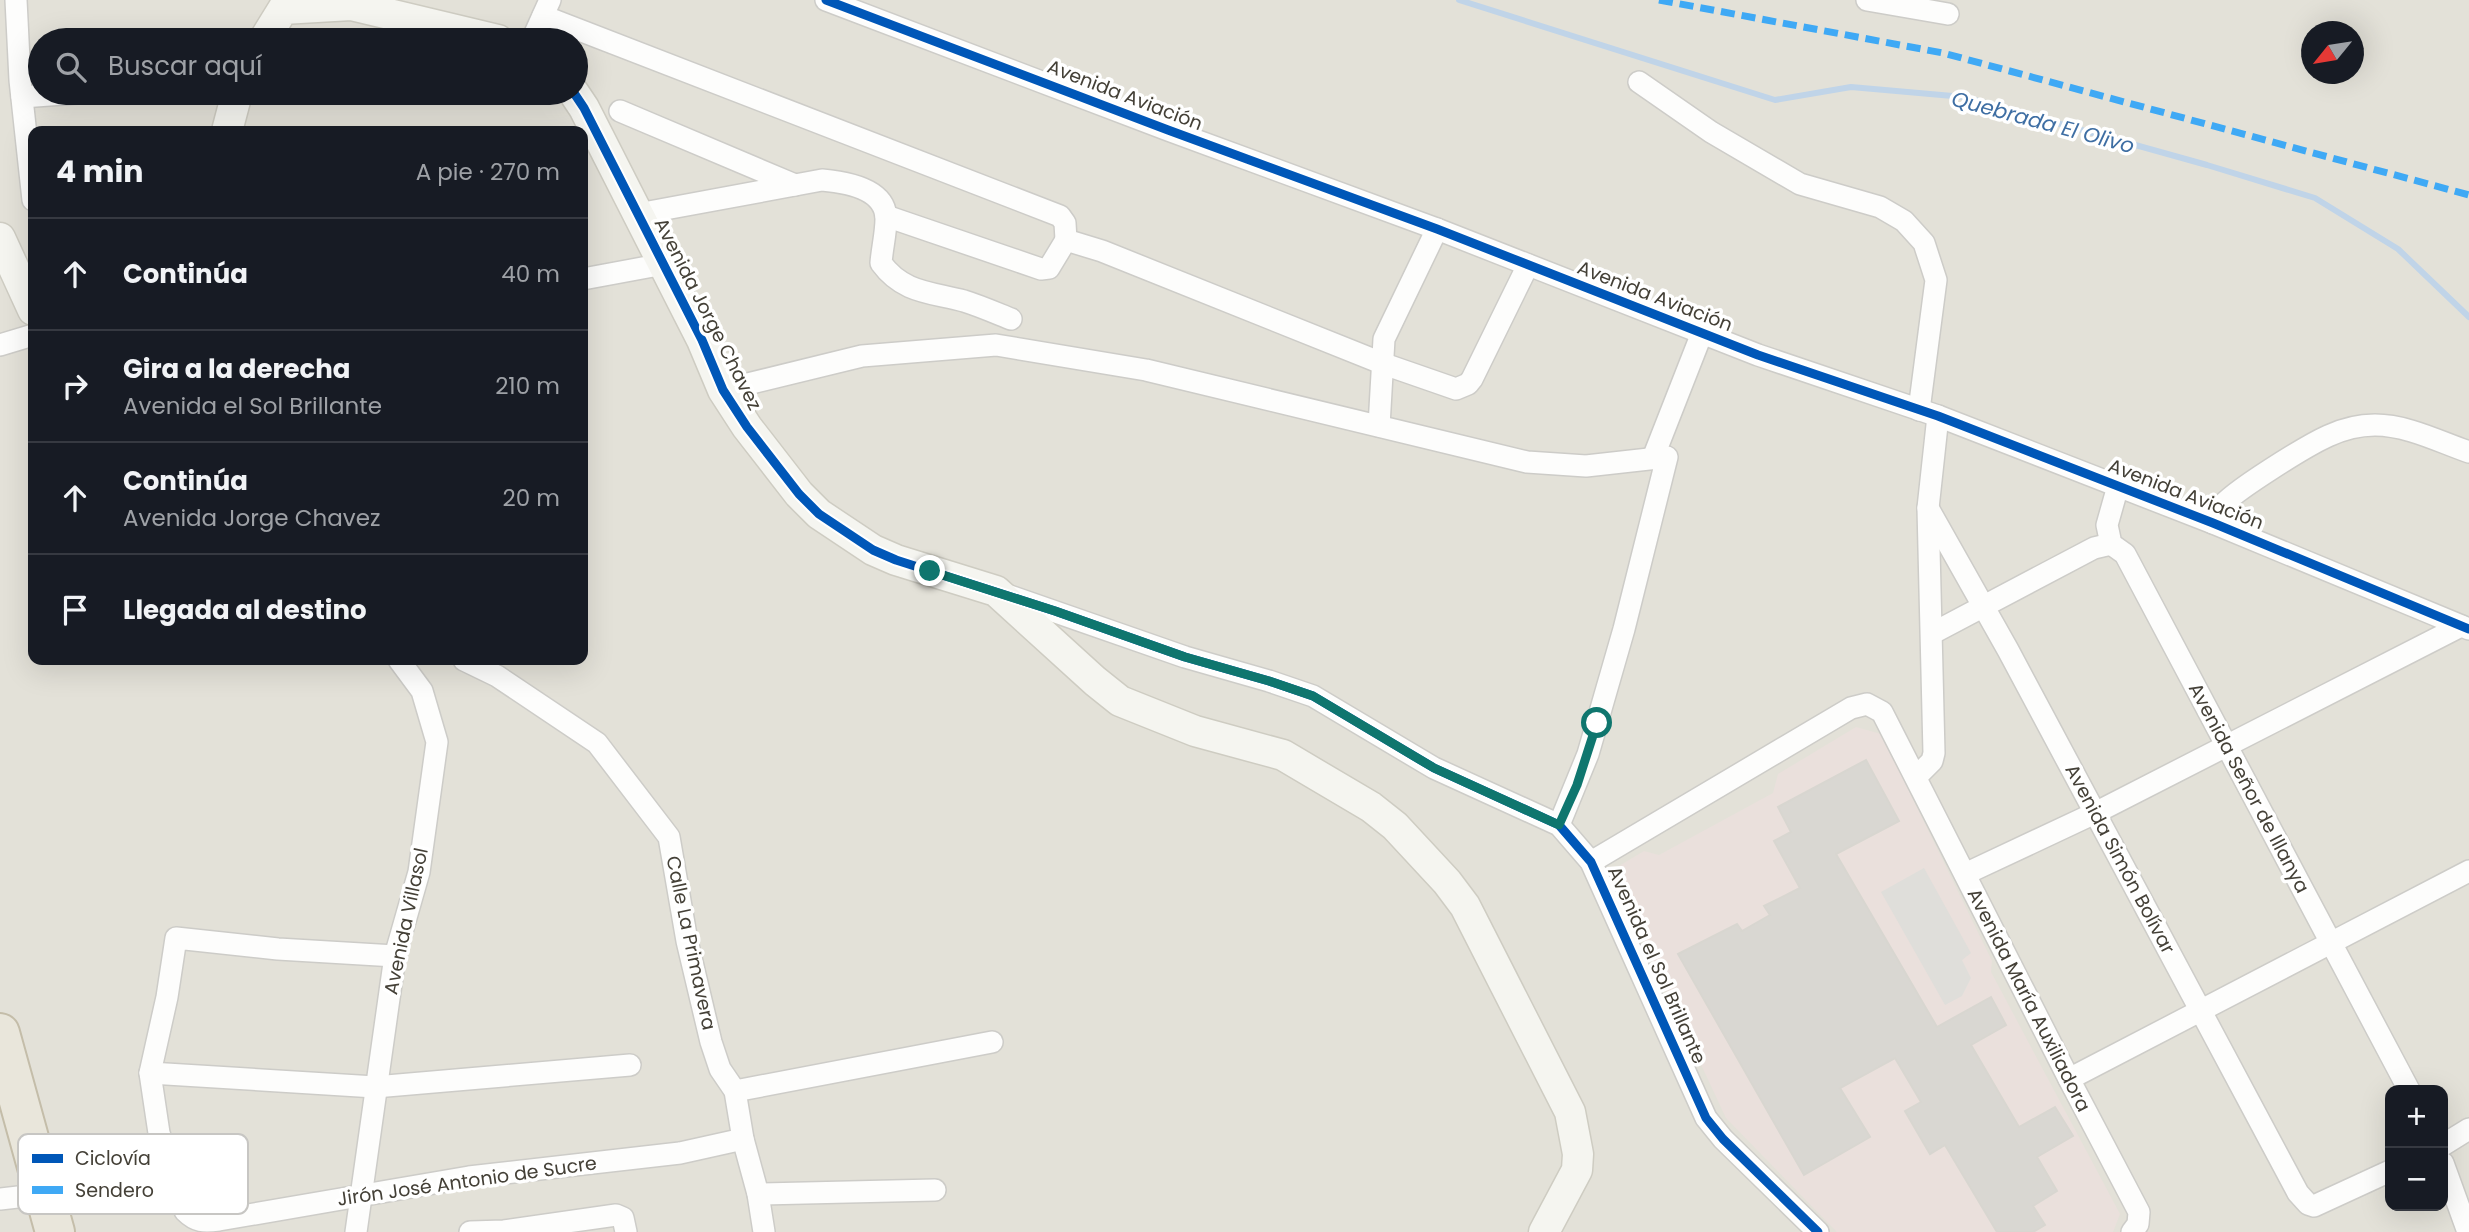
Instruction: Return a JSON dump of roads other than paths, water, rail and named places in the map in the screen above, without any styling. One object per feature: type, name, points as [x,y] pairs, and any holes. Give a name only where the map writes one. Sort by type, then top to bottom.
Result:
[{"type":"highway","points":[[0,1033],[27,1134]]},
{"type":"highway","points":[[50,1214],[55,1232]]},
{"type":"street","points":[[16,0],[28,148]]},
{"type":"street","name":"Avenida Aviación","points":[[826,0],[1437,229],[1758,355],[1928,413],[2213,523],[2465,627]]},
{"type":"street","points":[[1867,0],[1948,14]]},
{"type":"street","points":[[270,28],[283,4],[351,5],[448,28]]},
{"type":"street","points":[[537,28],[546,8],[1060,216],[1065,223],[1066,240],[1049,268],[1044,269],[886,216]]},
{"type":"street","points":[[1639,82],[1711,132],[1800,184],[1880,207],[1904,221],[1924,243],[1936,281],[1928,413],[1934,753],[1932,761],[1916,776]]},
{"type":"street","points":[[22,97],[28,97]]},
{"type":"street","points":[[228,126],[234,105]]},
{"type":"street","name":"Avenida Jorge Chavez","points":[[580,105],[664,264],[702,340],[723,390],[799,495],[819,514],[873,550],[896,560],[996,591]]},
{"type":"street","points":[[620,111],[795,185]]},
{"type":"street","points":[[638,214],[822,180],[841,182],[864,189],[879,200],[886,216],[881,263],[891,276],[909,288],[967,302],[1011,319]]},
{"type":"street","points":[[1379,426],[1384,339],[1437,229]]},
{"type":"street","points":[[0,238],[28,299]]},
{"type":"street","points":[[1066,240],[1102,251],[1384,364],[1456,389],[1468,384],[1528,265]]},
{"type":"street","points":[[588,278],[664,264]]},
{"type":"street","points":[[1653,458],[1702,333]]},
{"type":"street","points":[[0,345],[28,337]]},
{"type":"street","points":[[723,390],[862,356],[996,345],[1146,370],[1527,462],[1586,466],[1667,457],[1624,629],[1588,754],[1559,825]]},
{"type":"street","points":[[2213,523],[2219,509],[2240,491],[2328,436],[2353,427],[2377,425],[2409,431],[2469,452]]},
{"type":"street","points":[[1933,633],[2094,548],[2111,544],[2107,525],[2118,486]]},
{"type":"street","name":"Avenida Simón Bolívar","points":[[1928,508],[1984,605],[2298,1193],[2308,1204],[2314,1206],[2385,1173]]},
{"type":"street","name":"Avenida Señor de Illanya","points":[[2111,544],[2125,554],[2406,1085]]},
{"type":"street","points":[[996,591],[1120,701],[1195,731],[1283,755],[1371,807],[1395,826],[1447,882],[1465,906],[1570,1112],[1578,1154],[1577,1170],[1544,1232]]},
{"type":"street","name":"Avenida el Sol Brillante","points":[[996,591],[1185,657],[1313,696],[1434,768],[1559,825],[1591,862],[1706,1118],[1723,1139],[1818,1232]]},
{"type":"street","points":[[1965,874],[2095,813],[2465,627]]},
{"type":"street","name":"Avenida Villasol","points":[[356,1232],[395,956],[419,872],[438,741],[422,691],[403,665]]},
{"type":"street","name":"Calle La Primavera","points":[[474,665],[497,676],[597,743],[669,837],[687,942],[711,1042],[720,1069],[736,1091],[743,1139],[758,1194],[764,1232]]},
{"type":"street","name":"Avenida María Auxiliadora","points":[[1591,862],[1851,708],[1867,704],[1882,712],[2139,1212],[2135,1228]]},
{"type":"street","points":[[2069,1079],[2469,871]]},
{"type":"street","points":[[395,956],[278,949],[177,938],[150,1073],[375,1087],[630,1065]]},
{"type":"street","points":[[736,1091],[992,1042]]},
{"type":"street","name":"Jirón José Antonio de Sucre","points":[[150,1073],[159,1134]]},
{"type":"street","points":[[2448,1142],[2469,1129]]},
{"type":"street","name":"Jirón José Antonio de Sucre","points":[[188,1214],[202,1222],[219,1220],[469,1177],[680,1153],[743,1139]]},
{"type":"street","points":[[2448,1178],[2468,1232]]},
{"type":"street","points":[[758,1194],[935,1190]]},
{"type":"street","points":[[0,1199],[18,1197]]},
{"type":"street","points":[[470,1232],[504,1231],[616,1215],[625,1225]]},
{"type":"waterway","name":"Quebrada El Olivo","points":[[1459,0],[1775,100],[1851,87],[1964,97],[2315,198],[2398,249],[2469,317]]}]
